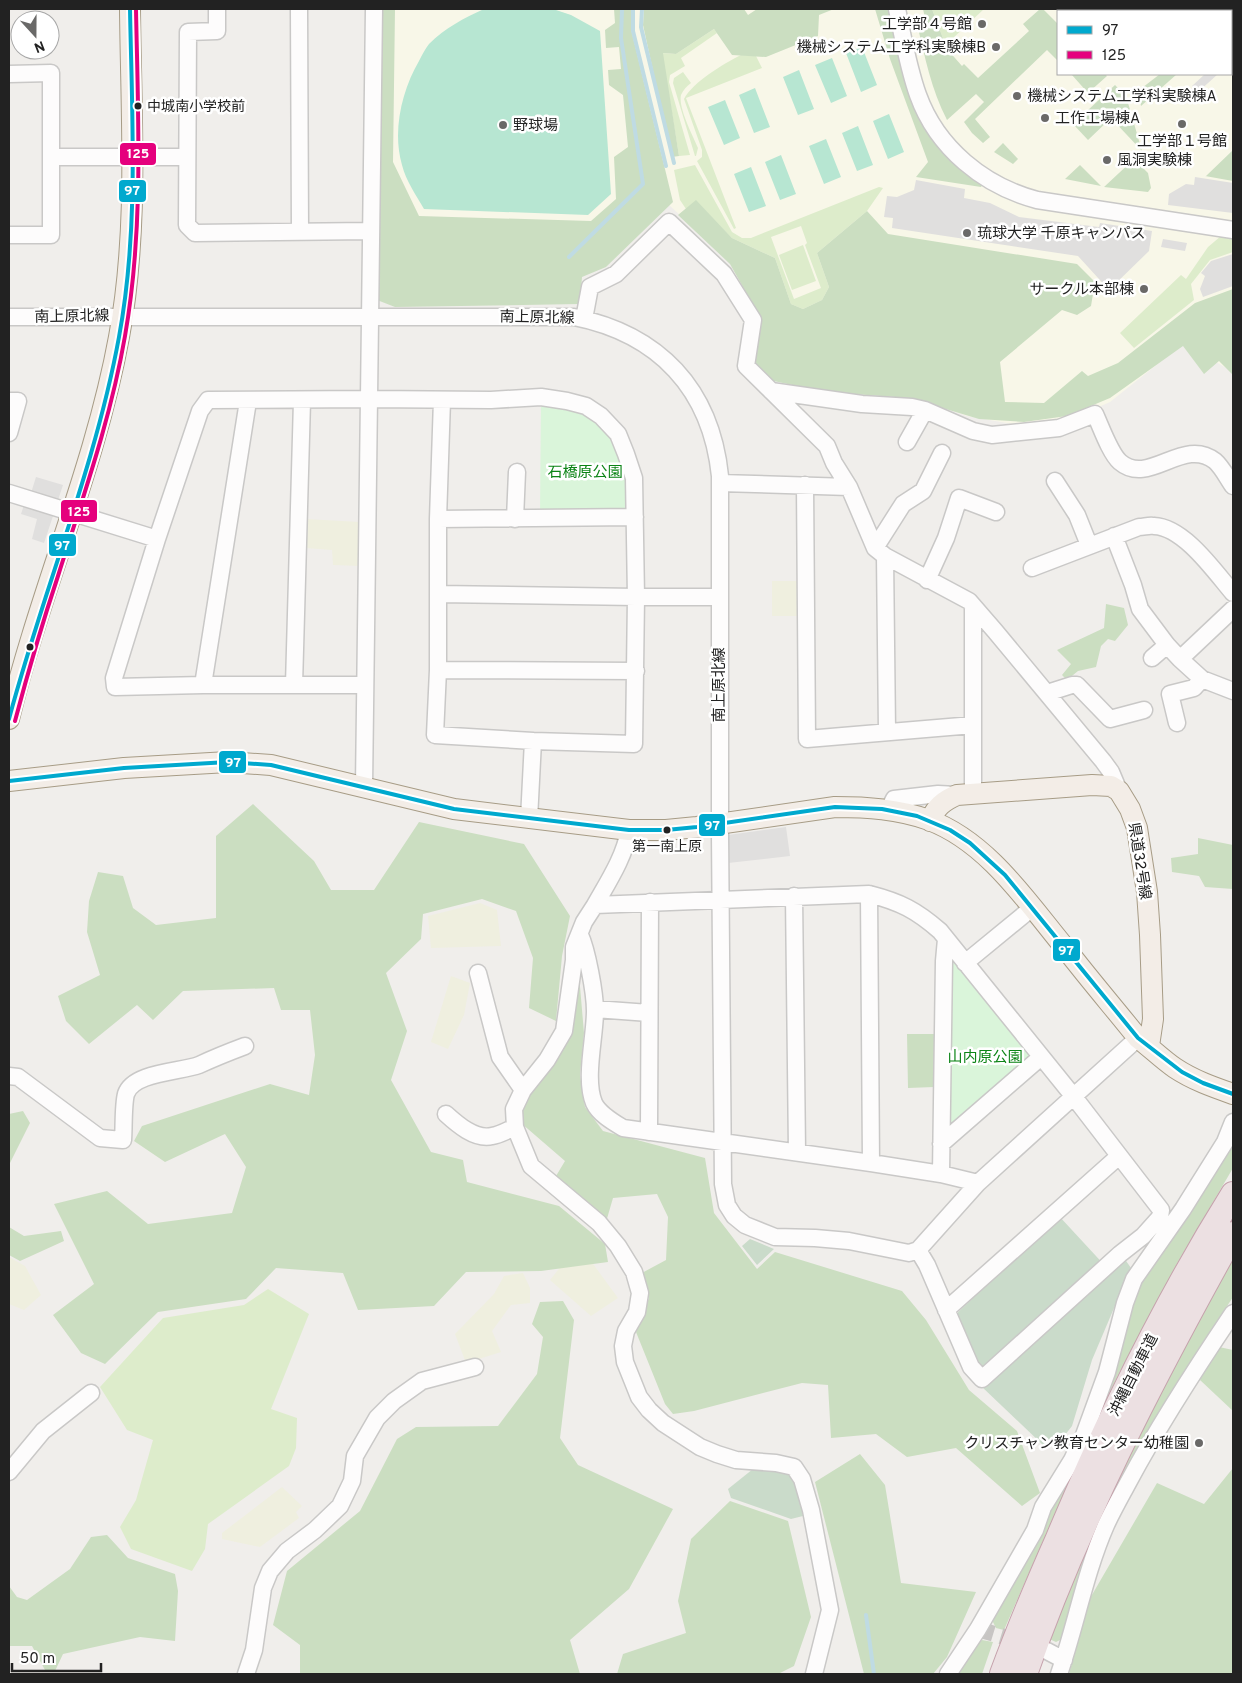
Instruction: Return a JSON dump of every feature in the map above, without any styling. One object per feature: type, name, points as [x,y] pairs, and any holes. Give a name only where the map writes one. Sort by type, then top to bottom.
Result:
[{"type":"highway","name":"沖縄自動車道","points":[[1002,1674],[1090,1462],[1131,1377],[1177,1290],[1233,1194]]},
{"type":"highway","name":"沖縄自動車道","points":[[1025,1674],[1039,1633],[1068,1562],[1115,1460],[1158,1371],[1233,1234]]},
{"type":"main road","points":[[9,719],[25,657],[72,512],[100,416],[114,362],[123,316],[130,240],[130,9]]},
{"type":"main road","points":[[9,781],[124,768],[228,762],[271,765],[454,809],[629,830],[666,830],[720,824],[835,807],[889,809],[930,820],[976,848],[1004,875],[1144,1042],[1177,1069],[1200,1082],[1233,1094]]},
{"type":"main road","points":[[930,820],[945,800],[965,794],[1092,785],[1111,786],[1119,791]]},
{"type":"main road","name":"県道32号線","points":[[1119,791],[1130,808],[1137,828],[1147,892],[1153,1019],[1144,1042]]},
{"type":"street","points":[[217,9],[217,31],[188,32],[187,225],[195,233],[371,231]]},
{"type":"street","points":[[298,9],[300,232]]},
{"type":"street","points":[[364,786],[374,9]]},
{"type":"street","points":[[897,9],[914,82],[928,117],[937,132],[955,153],[985,178],[1012,192],[1038,200],[1233,230]]},
{"type":"street","points":[[9,74],[51,74],[51,235],[9,235]]},
{"type":"street","points":[[51,157],[187,157]]},
{"type":"street","points":[[584,319],[590,287],[616,274],[669,222],[724,274],[753,320],[746,366],[827,446],[880,552],[887,731]]},
{"type":"street","name":"南上原北線","points":[[9,317],[561,316],[584,319],[612,327],[638,340],[661,356],[683,379],[700,404],[712,432],[718,457],[720,483],[720,899],[723,1184],[726,1205],[734,1216],[745,1225],[775,1237],[849,1241],[909,1253],[918,1250]]},
{"type":"street","points":[[771,391],[862,404],[925,410],[973,431],[992,435],[1059,428],[1095,414],[1114,454],[1121,462],[1135,469],[1152,468],[1179,456],[1195,453],[1217,462],[1233,486]]},
{"type":"street","points":[[365,685],[203,685],[115,688],[114,678],[157,539],[200,411],[208,400],[302,401],[369,399],[490,400],[541,398],[567,401],[586,406],[601,416],[618,434],[634,478],[636,671],[634,744],[533,741],[436,735],[438,519],[442,400]]},
{"type":"street","points":[[9,401],[18,401],[9,433]]},
{"type":"street","points":[[203,685],[248,401]]},
{"type":"street","points":[[294,684],[302,401]]},
{"type":"street","points":[[907,442],[925,410]]},
{"type":"street","points":[[880,552],[903,504],[923,491],[942,453]]},
{"type":"street","points":[[515,519],[517,472]]},
{"type":"street","points":[[1055,481],[1077,515],[1089,545]]},
{"type":"street","points":[[720,483],[849,487]]},
{"type":"street","points":[[805,486],[807,739],[973,725]]},
{"type":"street","points":[[9,493],[157,539]]},
{"type":"street","points":[[927,580],[946,538],[959,498],[996,512]]},
{"type":"street","points":[[438,519],[635,517]]},
{"type":"street","points":[[1032,568],[1139,527],[1155,526],[1170,530],[1185,539],[1233,593]]},
{"type":"street","points":[[1114,536],[1134,585],[1140,609],[1167,645],[1202,679],[1233,692]]},
{"type":"street","points":[[880,552],[927,580],[969,601],[1111,772],[1119,791]]},
{"type":"street","points":[[438,594],[720,597]]},
{"type":"street","points":[[889,809],[894,799],[938,794],[965,794],[973,725],[973,606]]},
{"type":"street","points":[[1180,659],[1233,609]]},
{"type":"street","points":[[1152,658],[1167,645]]},
{"type":"street","points":[[438,670],[636,671]]},
{"type":"street","points":[[1177,723],[1170,694],[1194,688],[1202,679]]},
{"type":"street","points":[[1047,693],[1077,685],[1110,719],[1144,710]]},
{"type":"street","points":[[530,819],[533,741]]},
{"type":"street","points":[[629,830],[627,841],[608,881],[584,922],[574,947],[574,960],[564,1031],[547,1060],[523,1090],[514,1109],[515,1126],[531,1166],[598,1223],[618,1246],[634,1272],[640,1292],[637,1312],[626,1331],[623,1346],[626,1362],[639,1398],[664,1423],[700,1447],[736,1460],[776,1463],[794,1467],[802,1479],[812,1510],[830,1610],[814,1674]]},
{"type":"street","points":[[595,905],[870,894],[895,901],[922,916],[940,931],[1074,1097],[1161,1210],[1160,1217],[1143,1236],[1120,1254],[982,1379],[971,1367],[927,1265],[918,1250],[978,1184],[1074,1097],[1144,1042]]},
{"type":"street","points":[[870,894],[871,1163]]},
{"type":"street","points":[[794,896],[797,1152]]},
{"type":"street","points":[[649,1132],[650,902]]},
{"type":"street","points":[[965,962],[1032,908]]},
{"type":"street","points":[[580,935],[585,946],[595,1009],[590,1086],[595,1104],[609,1120],[623,1128],[941,1174],[978,1184]]},
{"type":"street","points":[[941,1174],[944,961],[946,939]]},
{"type":"street","points":[[478,973],[500,1057],[523,1090]]},
{"type":"street","points":[[595,1009],[649,1012]]},
{"type":"street","points":[[9,1076],[18,1077],[100,1138],[123,1140],[126,1093],[133,1085],[147,1077],[198,1066],[211,1058],[245,1046]]},
{"type":"street","points":[[942,1144],[1041,1057]]},
{"type":"street","points":[[446,1114],[461,1128],[475,1134],[492,1137],[515,1126]]},
{"type":"street","points":[[948,1674],[983,1620],[1035,1530],[1043,1507],[1072,1460],[1084,1435],[1107,1372],[1124,1302],[1134,1279],[1183,1209],[1225,1142],[1233,1122]]},
{"type":"street","points":[[946,1310],[1119,1156]]},
{"type":"street","points":[[1143,1236],[1155,1248]]},
{"type":"street","points":[[1047,1651],[1061,1667],[1073,1633],[1087,1575],[1106,1525],[1170,1408],[1233,1313]]},
{"type":"street","points":[[246,1674],[254,1650],[263,1588],[270,1571],[287,1552],[315,1530],[340,1506],[352,1481],[355,1456],[377,1418],[394,1401],[422,1381],[475,1366]]},
{"type":"street","points":[[9,1472],[44,1431],[91,1393]]},
{"type":"shaded area","name":"琉球大学 千原キャンパス","points":[[385,9],[1233,9],[1233,372],[1184,343],[1110,402],[1071,419],[1024,426],[967,416],[907,394],[766,324],[731,262],[668,204],[395,302]]},
{"type":"shaded area","points":[[1204,75],[1217,75],[1197,93],[1192,86]]},
{"type":"shaded area","points":[[1195,177],[1233,183],[1233,213],[1168,205],[1169,194],[1186,184],[1194,185]]},
{"type":"shaded area","points":[[916,180],[965,189],[964,198],[990,203],[1019,217],[1099,227],[1100,223],[1152,231],[1149,251],[1109,290],[1078,256],[892,228],[893,218],[884,217],[887,196],[897,197],[914,190]]},
{"type":"shaded area","points":[[1163,239],[1187,243],[1185,251],[1161,247]]},
{"type":"shaded area","points":[[1233,254],[1233,286],[1203,297],[1200,289],[1205,276],[1201,273],[1211,261]]},
{"type":"shaded area","points":[[36,477],[63,485],[58,500],[31,493]]},
{"type":"shaded area","points":[[24,505],[54,513],[44,543],[32,539],[37,519],[21,514]]},
{"type":"shaded area","points":[[786,827],[790,856],[728,863],[728,835]]},
{"type":"green space","points":[[379,9],[395,9],[393,162],[419,216],[591,221],[616,199],[614,157],[628,147],[623,95],[609,85],[608,70],[621,69],[619,47],[606,48],[605,30],[615,23],[614,9],[632,9],[631,29],[673,202],[606,267],[582,277],[580,304],[395,307],[377,300]]},
{"type":"green space","name":"野球場","points":[[484,9],[553,9],[571,15],[600,31],[611,194],[588,215],[424,209],[409,182],[399,152],[398,138],[400,111],[413,72],[426,48],[435,38],[455,24]]},
{"type":"green space","points":[[644,9],[744,9],[748,15],[757,9],[834,9],[819,15],[818,36],[766,57],[732,55],[714,29],[676,54],[663,53],[679,156],[672,157],[643,25]]},
{"type":"green space","points":[[875,9],[889,9],[903,71],[983,184],[981,187],[916,177],[928,162],[890,59]]},
{"type":"green space","points":[[923,9],[932,9],[947,49],[962,66],[964,64],[978,78],[1029,31],[1023,24],[1040,9],[1043,9],[1057,23],[1057,60],[1047,50],[975,119],[990,137],[983,143],[964,122],[984,102],[976,94],[947,120],[941,108],[929,73],[917,24],[926,22]]},
{"type":"green space","points":[[932,9],[984,9],[951,40],[953,43],[947,49]]},
{"type":"green space","points":[[714,29],[717,33],[681,58],[685,66],[670,75],[669,82],[690,155],[679,156],[662,53],[676,54]]},
{"type":"green space","points":[[862,47],[877,85],[861,92],[846,53]]},
{"type":"green space","points":[[741,55],[756,56],[762,68],[686,98],[736,228],[734,229],[697,161],[702,157],[702,150],[684,99],[701,80],[717,68]]},
{"type":"green space","points":[[832,58],[847,96],[831,103],[815,65]]},
{"type":"green space","points":[[799,70],[814,109],[798,115],[783,77]]},
{"type":"green space","points":[[683,72],[691,83],[683,91],[681,101],[686,122],[698,148],[696,156],[673,83],[674,78]]},
{"type":"green space","points":[[1072,75],[1107,76],[1088,93]]},
{"type":"green space","points":[[1159,75],[1176,75],[1141,106],[1138,91]]},
{"type":"green space","points":[[1115,85],[1126,96],[1142,151],[1111,118],[1088,140],[1073,124]]},
{"type":"green space","points":[[755,88],[770,127],[754,133],[739,95]]},
{"type":"green space","points":[[725,100],[740,138],[724,145],[708,107]]},
{"type":"green space","points":[[889,114],[904,152],[888,159],[873,121]]},
{"type":"green space","points":[[858,126],[873,165],[857,171],[842,133]]},
{"type":"green space","points":[[826,139],[841,177],[824,184],[809,146]]},
{"type":"green space","points":[[1003,143],[1018,159],[1013,164],[994,152]]},
{"type":"green space","points":[[1232,151],[1233,181],[1205,176],[1206,176]]},
{"type":"green space","points":[[781,155],[796,194],[780,200],[765,162]]},
{"type":"green space","points":[[1134,159],[1148,173],[1151,188],[1148,192],[1104,187]]},
{"type":"green space","points":[[695,165],[732,232],[742,238],[751,238],[879,187],[883,188],[867,211],[817,253],[829,287],[822,300],[803,309],[791,304],[775,258],[732,238],[696,201],[686,209],[680,200],[674,170]],"holes":[[[801,226],[807,243],[805,245],[821,288],[794,299],[771,237]]]},
{"type":"green space","points":[[1080,165],[1101,186],[1065,179]]},
{"type":"green space","points":[[751,167],[766,206],[749,212],[734,174]]},
{"type":"green space","points":[[696,200],[732,238],[775,258],[791,304],[803,309],[822,300],[829,287],[817,253],[867,211],[888,234],[1077,264],[1095,282],[1091,306],[1077,315],[1062,310],[1000,362],[1005,402],[1044,403],[1082,371],[1088,376],[1118,363],[1195,303],[1233,289],[1233,375],[1219,361],[1204,374],[1183,346],[1110,398],[1067,416],[1024,422],[979,419],[909,398],[825,392],[769,380],[754,365],[762,321],[730,264],[678,215]]},
{"type":"green space","points":[[1221,236],[1233,238],[1233,252],[1210,260],[1191,284],[1194,300],[1134,348],[1120,333],[1181,275],[1186,279],[1208,247]]},
{"type":"green space","points":[[803,245],[816,281],[792,290],[779,255]]},
{"type":"green space","name":"石橋原公園","points":[[541,397],[572,404],[618,434],[635,517],[540,518]]},
{"type":"green space","points":[[306,519],[360,522],[360,566],[333,565],[332,550],[306,548]]},
{"type":"green space","points":[[772,581],[800,581],[800,616],[772,616]]},
{"type":"green space","points":[[1106,604],[1124,608],[1128,625],[1115,641],[1108,639],[1101,646],[1096,667],[1078,671],[1067,680],[1062,675],[1071,664],[1057,650],[1104,628]]},
{"type":"green space","points":[[253,804],[314,861],[331,890],[374,890],[419,822],[524,844],[570,916],[562,956],[556,1021],[529,1008],[533,958],[516,911],[482,899],[423,914],[421,939],[386,973],[407,1031],[391,1080],[431,1152],[463,1160],[467,1182],[559,1206],[605,1244],[608,1262],[541,1271],[466,1272],[434,1306],[358,1310],[343,1273],[276,1268],[246,1299],[158,1312],[105,1364],[81,1353],[53,1315],[94,1284],[54,1204],[107,1191],[148,1224],[232,1213],[246,1167],[225,1134],[165,1162],[134,1141],[142,1126],[270,1084],[309,1095],[315,1055],[310,1010],[281,1010],[274,988],[183,991],[153,1020],[137,1005],[89,1044],[66,1021],[58,996],[100,975],[87,932],[89,901],[98,872],[123,876],[133,908],[156,925],[216,918],[216,836]]},
{"type":"green space","points":[[1198,838],[1233,845],[1233,889],[1205,887],[1199,876],[1172,872],[1171,858],[1198,854]]},
{"type":"green space","points":[[480,903],[497,910],[501,946],[431,948],[428,916]]},
{"type":"green space","name":"山内原公園","points":[[956,960],[1038,1061],[941,1144],[950,963]]},
{"type":"green space","points":[[579,975],[584,1033],[580,1075],[585,1107],[603,1131],[705,1158],[714,1213],[757,1269],[775,1252],[902,1291],[926,1320],[969,1390],[1017,1431],[1040,1493],[1022,1506],[956,1448],[907,1457],[876,1434],[831,1438],[828,1385],[802,1383],[694,1411],[673,1414],[665,1404],[636,1332],[649,1298],[640,1274],[666,1260],[668,1217],[657,1194],[613,1198],[606,1222],[556,1176],[565,1161],[521,1123],[524,1103]]},
{"type":"green space","points":[[451,976],[470,983],[464,1015],[448,1049],[431,1042]]},
{"type":"green space","points":[[907,1034],[934,1034],[934,1087],[908,1088]]},
{"type":"green space","points":[[23,1111],[30,1123],[9,1165],[9,1114]]},
{"type":"green space","points":[[1233,1134],[1233,1168],[1178,1262],[1118,1375],[1004,1630],[996,1628],[991,1618],[1054,1501],[1142,1281]]},
{"type":"green space","points":[[1059,1216],[1108,1269],[1124,1258],[1131,1268],[1092,1360],[1072,1426],[1058,1444],[1044,1446],[981,1386],[953,1317]]},
{"type":"green space","points":[[9,1227],[24,1236],[61,1231],[64,1241],[20,1261],[9,1255]]},
{"type":"green space","points":[[750,1239],[774,1249],[757,1265],[742,1246]]},
{"type":"green space","points":[[1233,1253],[1233,1297],[1171,1392],[1143,1442],[1064,1638],[1056,1642],[1047,1638],[1115,1473]]},
{"type":"green space","points":[[570,1255],[588,1257],[618,1298],[591,1316],[550,1280]]},
{"type":"green space","points":[[9,1257],[25,1266],[41,1295],[24,1310],[9,1304]]},
{"type":"green space","points":[[523,1273],[530,1288],[530,1303],[511,1305],[492,1331],[501,1352],[466,1363],[455,1334],[494,1294],[504,1276]]},
{"type":"green space","points":[[268,1289],[309,1314],[271,1409],[297,1418],[296,1448],[289,1466],[208,1524],[205,1549],[192,1571],[131,1549],[120,1527],[136,1500],[153,1440],[127,1430],[100,1387],[163,1318],[244,1305]]},
{"type":"green space","points":[[563,1301],[574,1320],[560,1438],[578,1465],[673,1509],[629,1589],[570,1640],[580,1674],[300,1674],[300,1645],[273,1625],[287,1571],[360,1511],[397,1439],[416,1427],[498,1426],[537,1374],[543,1337],[532,1324],[540,1302]]},
{"type":"green space","points":[[1219,1347],[1233,1350],[1233,1411],[1200,1380]]},
{"type":"green space","points":[[860,1454],[885,1485],[901,1583],[976,1592],[947,1657],[933,1674],[864,1674],[815,1482]]},
{"type":"green space","points":[[758,1465],[789,1471],[797,1481],[803,1516],[791,1519],[731,1498],[728,1489]]},
{"type":"green space","points":[[1233,1468],[1233,1674],[1069,1674],[1089,1600],[1157,1483],[1204,1504]]},
{"type":"green space","points":[[282,1487],[302,1506],[296,1512],[299,1518],[260,1547],[222,1539],[222,1533]]},
{"type":"green space","points":[[730,1501],[788,1521],[811,1617],[794,1666],[778,1674],[617,1674],[623,1654],[686,1633],[678,1601],[691,1539]]},
{"type":"green space","points":[[107,1535],[128,1558],[175,1574],[178,1591],[175,1641],[140,1637],[63,1654],[55,1671],[45,1670],[32,1646],[9,1646],[9,1586],[17,1597],[27,1600],[70,1569],[91,1537]]},
{"type":"green space","points":[[982,1640],[993,1642],[982,1674],[956,1674],[974,1646]]},
{"type":"waterway","points":[[569,257],[643,184],[621,38],[622,9]]},
{"type":"waterway","points":[[633,9],[633,31],[666,166]]},
{"type":"waterway","points":[[642,9],[641,27],[674,163]]},
{"type":"waterway","points":[[866,1615],[874,1674]]},
{"type":"tunnel","points":[[978,1629],[1024,1643]]},
{"type":"transit line","name":"97","points":[[9,719],[37,624],[83,482],[109,386],[119,337],[125,296],[132,214],[133,132],[130,9]]},
{"type":"transit line","name":"125","points":[[15,721],[30,666],[104,427],[125,336],[135,255],[137,214],[136,9]]},
{"type":"transit line","name":"97","points":[[9,781],[124,768],[228,762],[271,765],[454,809],[629,830],[666,830],[697,827],[835,807],[882,809],[917,816],[950,830],[970,843],[1005,875],[1138,1038],[1182,1072],[1203,1083],[1233,1094]]},
{"type":"place","name":"工学部４号館","points":[[982,24]]},
{"type":"place","name":"機械システム工学科実験棟B","points":[[996,47]]},
{"type":"place","name":"機械システム工学科実験棟A","points":[[1017,96]]},
{"type":"place","name":"中城南小学校前","points":[[138,106]]},
{"type":"place","name":"工作工場棟A","points":[[1045,118]]},
{"type":"place","name":"工学部１号館","points":[[1182,124]]},
{"type":"place","name":"野球場","points":[[503,125]]},
{"type":"place","name":"風洞実験棟","points":[[1107,160]]},
{"type":"place","name":"琉球大学 千原キャンパス","points":[[967,233]]},
{"type":"place","name":"サークル本部棟","points":[[1144,289]]},
{"type":"place","name":"第一南上原","points":[[667,830]]},
{"type":"place","name":"クリスチャン教育センター幼稚園","points":[[1199,1443]]}]
